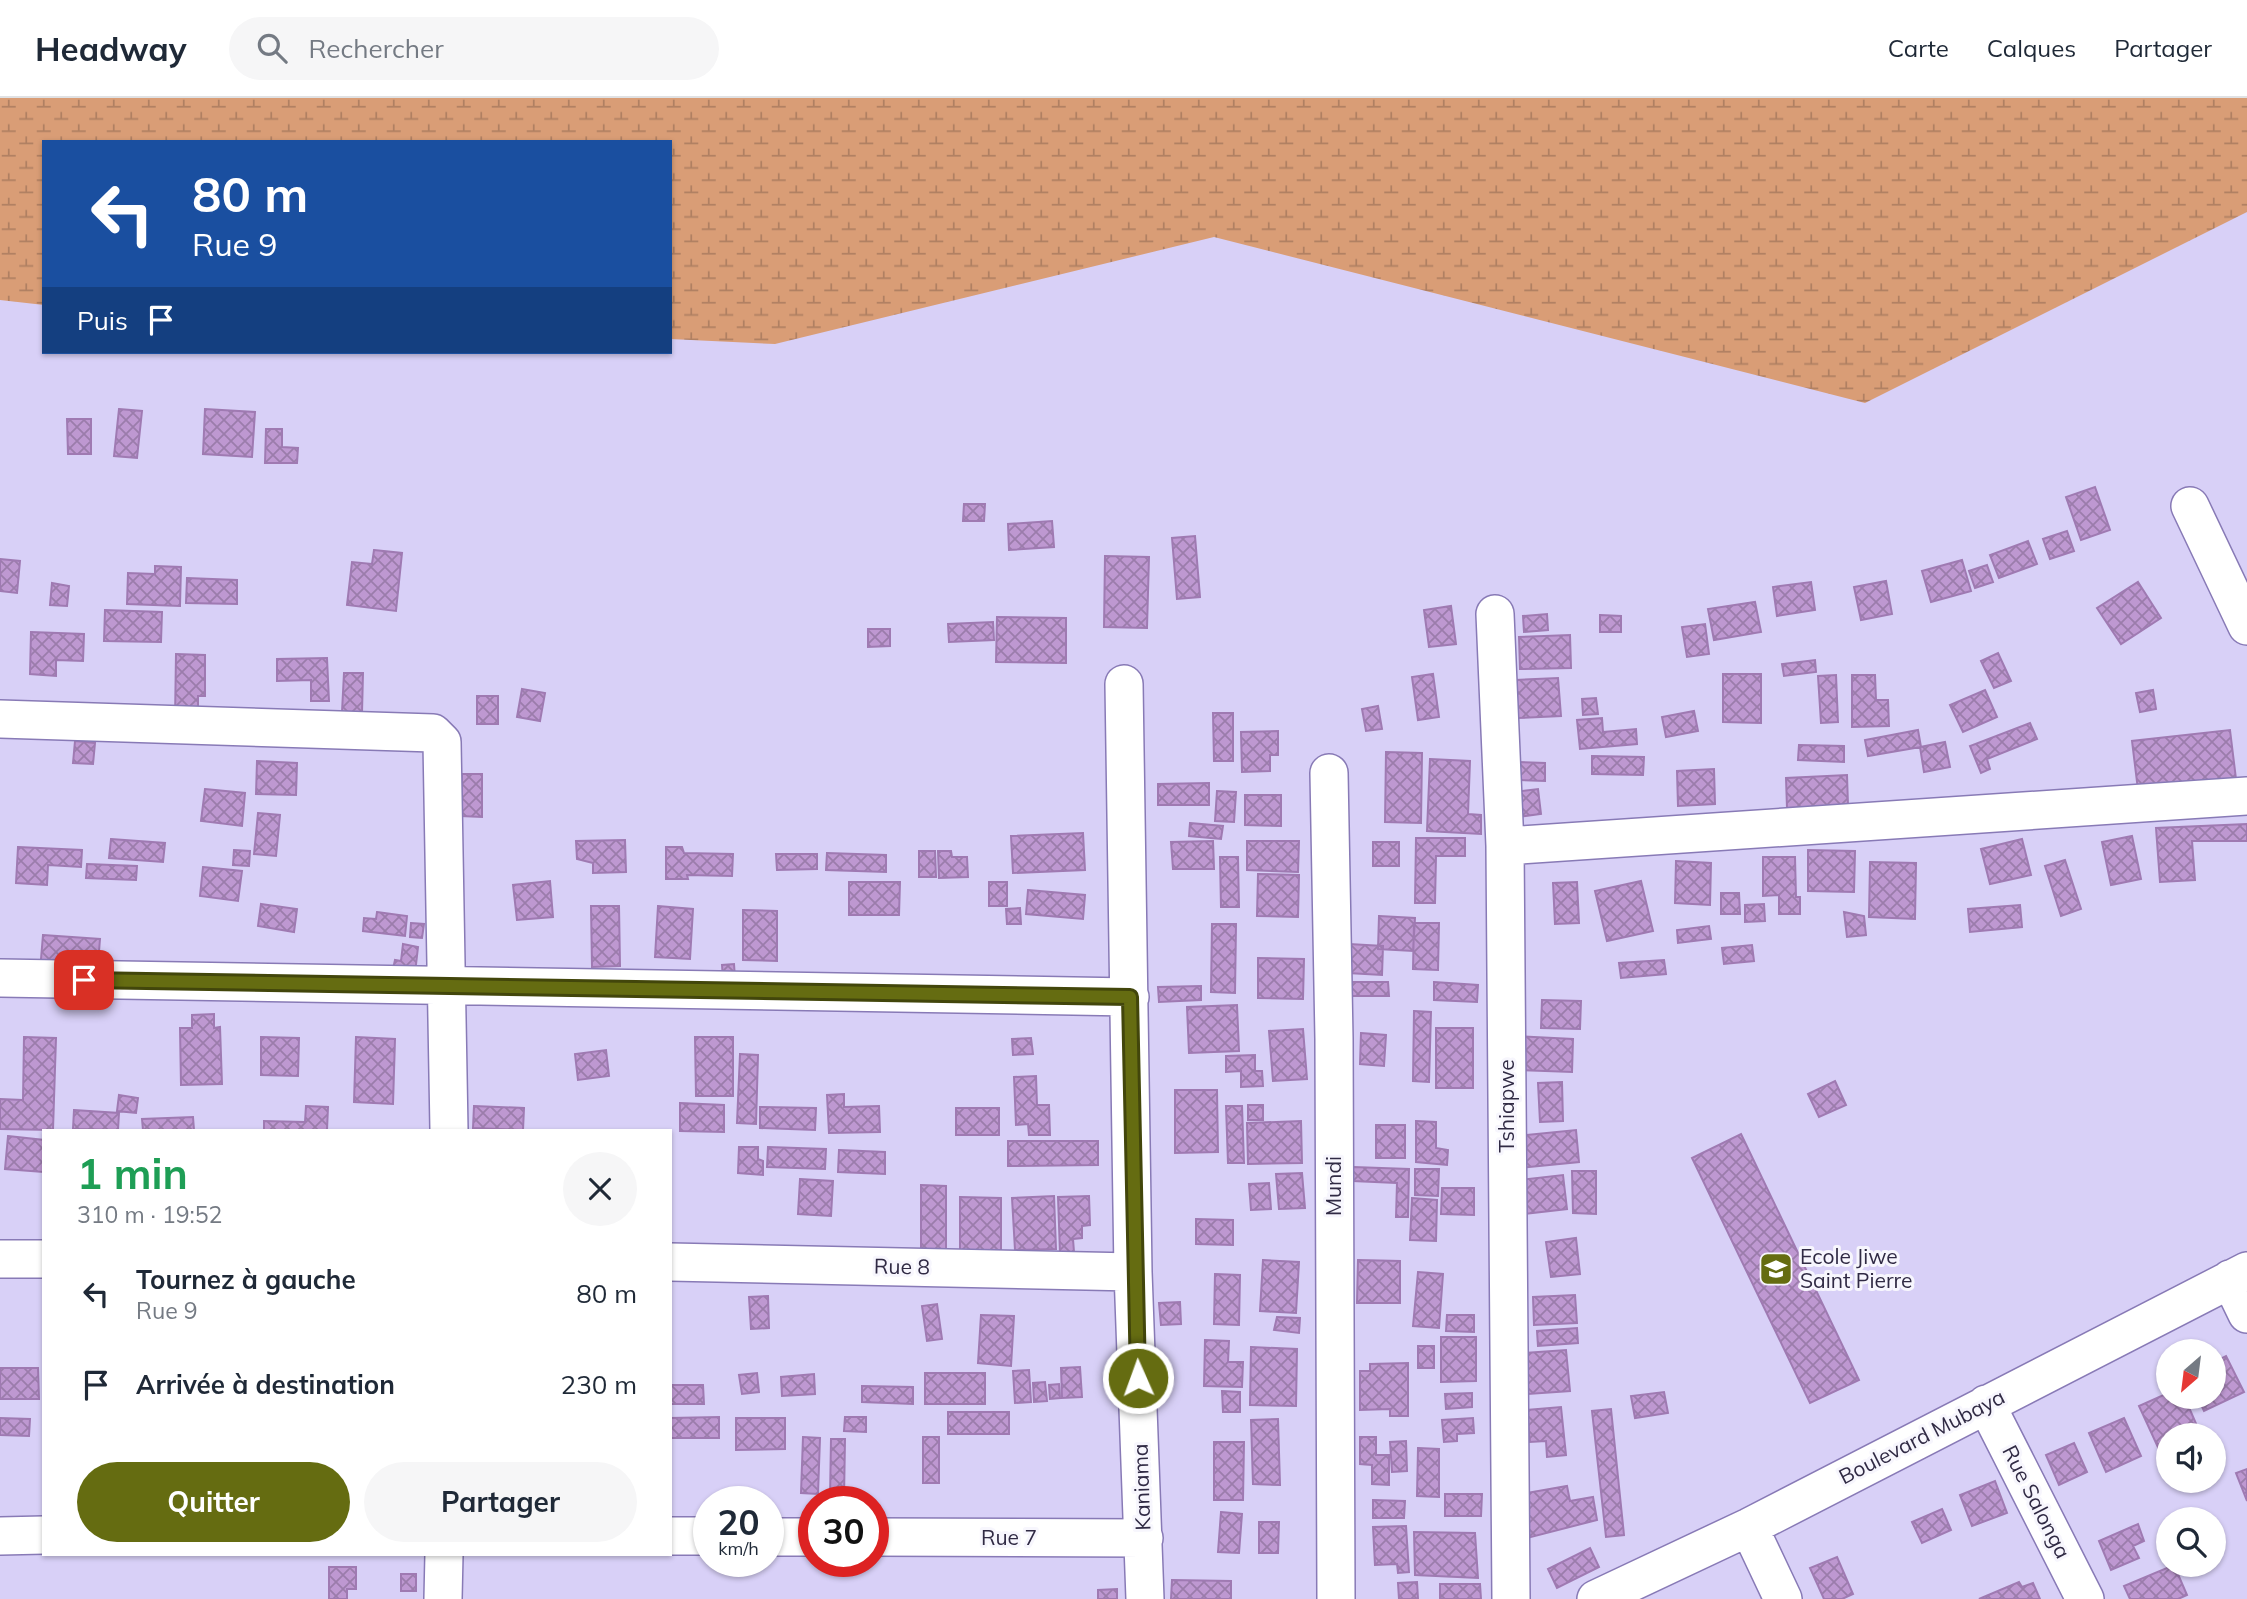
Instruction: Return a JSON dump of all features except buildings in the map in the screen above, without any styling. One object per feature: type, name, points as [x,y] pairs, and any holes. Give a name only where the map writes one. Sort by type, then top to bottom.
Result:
[{"type":"street","points":[[2190,506],[2247,626]]},
{"type":"street","name":"Tshiapwe","points":[[1495,614],[1505,846],[1511,1599]]},
{"type":"street","name":"Kaniama","points":[[1124,684],[1133,1272],[1145,1599]]},
{"type":"street","points":[[0,719],[433,733],[442,742],[449,1129]]},
{"type":"street","name":"Mundi","points":[[1329,773],[1334,1039],[1336,1599]]},
{"type":"street","points":[[1505,846],[2247,796]]},
{"type":"street","points":[[0,978],[447,988],[1130,997]]},
{"type":"street","points":[[0,1259],[42,1259]]},
{"type":"street","name":"Rue 8","points":[[672,1262],[1133,1272]]},
{"type":"street","points":[[2238,1275],[2247,1314]]},
{"type":"street","name":"Boulevard Mubaya","points":[[1595,1599],[1749,1527],[2238,1275]]},
{"type":"street","name":"Rue Salonga","points":[[1986,1404],[2085,1599]]},
{"type":"street","points":[[1749,1527],[1783,1599]]},
{"type":"street","points":[[0,1535],[42,1535]]},
{"type":"street","points":[[672,1536],[693,1536]]},
{"type":"street","name":"Rue 7","points":[[889,1537],[1144,1538]]},
{"type":"street","points":[[443,1599],[444,1556]]},
{"type":"green space","points":[[0,98],[2247,98],[2247,212],[1865,403],[1214,237],[775,344],[672,339],[672,140],[42,140],[42,305],[0,300]]},
{"type":"place","name":"Ecole Jiwe Saint Pierre","points":[[1776,1269]]},
{"type":"route","points":[[84,980],[447,988],[1130,997],[1133,1272],[1138,1378]]}]
